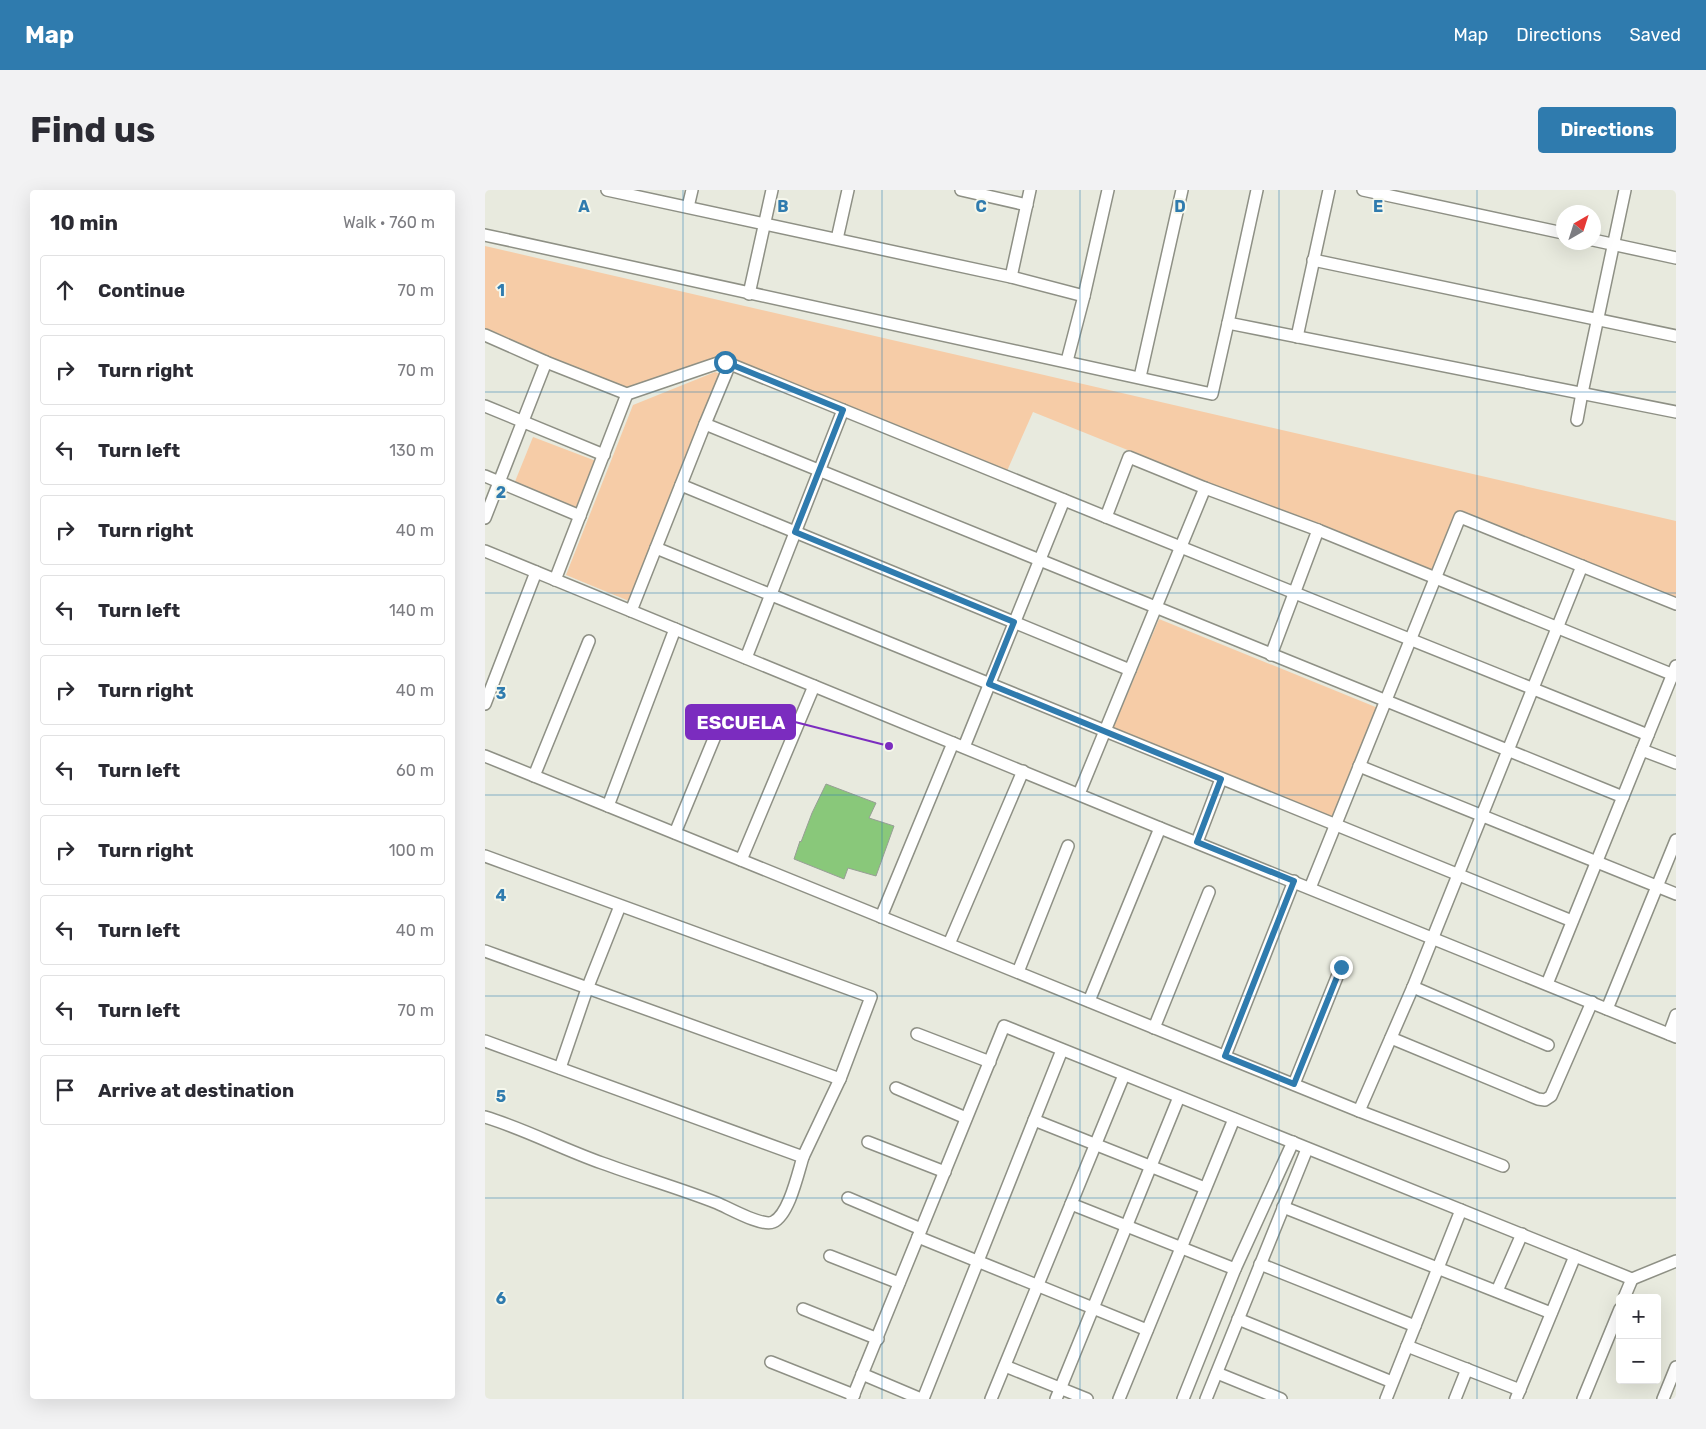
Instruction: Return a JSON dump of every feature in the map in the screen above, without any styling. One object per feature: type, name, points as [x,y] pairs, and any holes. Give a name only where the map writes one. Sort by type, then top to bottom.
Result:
[{"type":"street","points":[[607,190],[1011,277],[1084,296]]},
{"type":"street","points":[[688,207],[692,190]]},
{"type":"street","points":[[749,294],[772,190]]},
{"type":"street","points":[[837,239],[848,190]]},
{"type":"street","points":[[961,190],[1027,205]]},
{"type":"street","points":[[1011,277],[1031,190]]},
{"type":"street","points":[[1067,361],[1108,190]]},
{"type":"street","points":[[1139,378],[1182,190]]},
{"type":"street","points":[[485,236],[1212,394],[1257,190]]},
{"type":"street","points":[[1297,337],[1329,190]]},
{"type":"street","points":[[1363,190],[1556,231]]},
{"type":"street","points":[[1577,420],[1581,393],[1625,190]]},
{"type":"street","points":[[1601,242],[1676,258]]},
{"type":"street","points":[[1313,260],[1676,336]]},
{"type":"street","points":[[1228,323],[1676,412]]},
{"type":"street","points":[[485,335],[546,362],[627,394],[718,363],[730,364],[1648,735]]},
{"type":"street","points":[[485,518],[546,362]]},
{"type":"street","points":[[631,611],[730,364]]},
{"type":"street","points":[[555,580],[627,394]]},
{"type":"street","points":[[485,406],[604,455]]},
{"type":"street","points":[[746,658],[843,410]]},
{"type":"street","points":[[705,424],[1623,797]]},
{"type":"street","points":[[1106,517],[1129,457],[1205,488],[1318,530],[1557,628],[1675,672],[1547,984]]},
{"type":"street","points":[[485,476],[580,516]]},
{"type":"street","points":[[681,485],[1130,670]]},
{"type":"street","points":[[1079,794],[1205,488]]},
{"type":"street","points":[[881,917],[959,745],[989,684],[1064,500]]},
{"type":"street","points":[[1310,888],[1460,517],[1676,604]]},
{"type":"street","points":[[1271,655],[1318,530]]},
{"type":"street","points":[[656,548],[1572,921]]},
{"type":"street","points":[[485,552],[1672,1035],[1676,1015]]},
{"type":"street","points":[[1359,1111],[1413,987],[1582,566]]},
{"type":"street","points":[[485,704],[536,572]]},
{"type":"street","points":[[607,806],[675,629]]},
{"type":"street","points":[[534,776],[589,641]]},
{"type":"street","points":[[741,860],[814,686]]},
{"type":"street","points":[[675,833],[725,712]]},
{"type":"street","points":[[1642,750],[1676,763]]},
{"type":"street","points":[[485,756],[1359,1111],[1503,1166]]},
{"type":"street","points":[[1359,766],[1676,894]]},
{"type":"street","points":[[949,944],[1023,771]]},
{"type":"street","points":[[1197,842],[1221,779]]},
{"type":"street","points":[[1089,1001],[1160,828]]},
{"type":"street","points":[[1607,1009],[1676,840]]},
{"type":"street","points":[[1019,972],[1068,846]]},
{"type":"street","points":[[485,856],[871,998],[840,1079],[803,1157],[789,1202],[781,1215],[773,1222],[763,1222],[716,1202],[601,1163],[506,1123],[485,1117]]},
{"type":"street","points":[[1225,1056],[1294,881]]},
{"type":"street","points":[[1154,1028],[1209,892]]},
{"type":"street","points":[[560,1068],[587,989],[619,906]]},
{"type":"street","points":[[485,951],[840,1079]]},
{"type":"street","points":[[1294,1084],[1341,967]]},
{"type":"street","points":[[1413,987],[1548,1045]]},
{"type":"street","points":[[1391,1038],[1538,1099],[1545,1100],[1551,1096],[1592,1002]]},
{"type":"street","points":[[771,1362],[853,1397],[1004,1026],[1632,1279],[1676,1261]]},
{"type":"street","points":[[917,1034],[990,1062]]},
{"type":"street","points":[[485,1041],[803,1157]]},
{"type":"street","points":[[862,1374],[922,1399],[1062,1050]]},
{"type":"street","points":[[991,1399],[1124,1075]]},
{"type":"street","points":[[896,1088],[966,1118]]},
{"type":"street","points":[[1059,1394],[1179,1097]]},
{"type":"street","points":[[1119,1399],[1234,1119]]},
{"type":"street","points":[[1034,1120],[1205,1188]]},
{"type":"street","points":[[868,1142],[945,1172]]},
{"type":"street","points":[[1183,1399],[1235,1269],[1293,1142]]},
{"type":"street","points":[[1206,1399],[1307,1149]]},
{"type":"street","points":[[848,1198],[978,1261],[1147,1330]]},
{"type":"street","points":[[1071,1204],[1235,1269]]},
{"type":"street","points":[[1283,1207],[1551,1313]]},
{"type":"street","points":[[1385,1399],[1461,1210]]},
{"type":"street","points":[[1497,1292],[1521,1234]]},
{"type":"street","points":[[830,1256],[899,1284]]},
{"type":"street","points":[[1407,1346],[1467,1369],[1518,1394],[1575,1256]]},
{"type":"street","points":[[1260,1264],[1415,1326]]},
{"type":"street","points":[[1626,1294],[1632,1279]]},
{"type":"street","points":[[803,1308],[878,1339]]},
{"type":"street","points":[[1238,1319],[1392,1382]]},
{"type":"street","points":[[1583,1399],[1616,1319]]},
{"type":"street","points":[[1005,1366],[1059,1394],[1087,1399]]},
{"type":"street","points":[[1663,1399],[1676,1367]]},
{"type":"street","points":[[1455,1399],[1467,1369]]},
{"type":"street","points":[[1217,1373],[1281,1399]]},
{"type":"shaded area","points":[[485,246],[1676,521],[1676,601],[1458,511],[1434,573],[1033,412],[1007,471],[721,356],[632,391],[485,330]]},
{"type":"shaded area","points":[[715,372],[720,374],[629,601],[566,575],[633,405]]},
{"type":"shaded area","points":[[533,437],[596,461],[577,510],[514,484]]},
{"type":"shaded area","points":[[1159,619],[1378,708],[1333,817],[1113,728]]},
{"type":"building","points":[[826,784],[876,803],[869,818],[894,826],[876,876],[848,868],[844,879],[794,859],[800,841]]},
{"type":"place","name":"ESCUELA","points":[[889,746]]},
{"type":"route","points":[[725,362],[843,410],[795,532],[1014,622],[989,684],[1221,779],[1197,842],[1294,881],[1225,1056],[1294,1084],[1341,967]]}]
